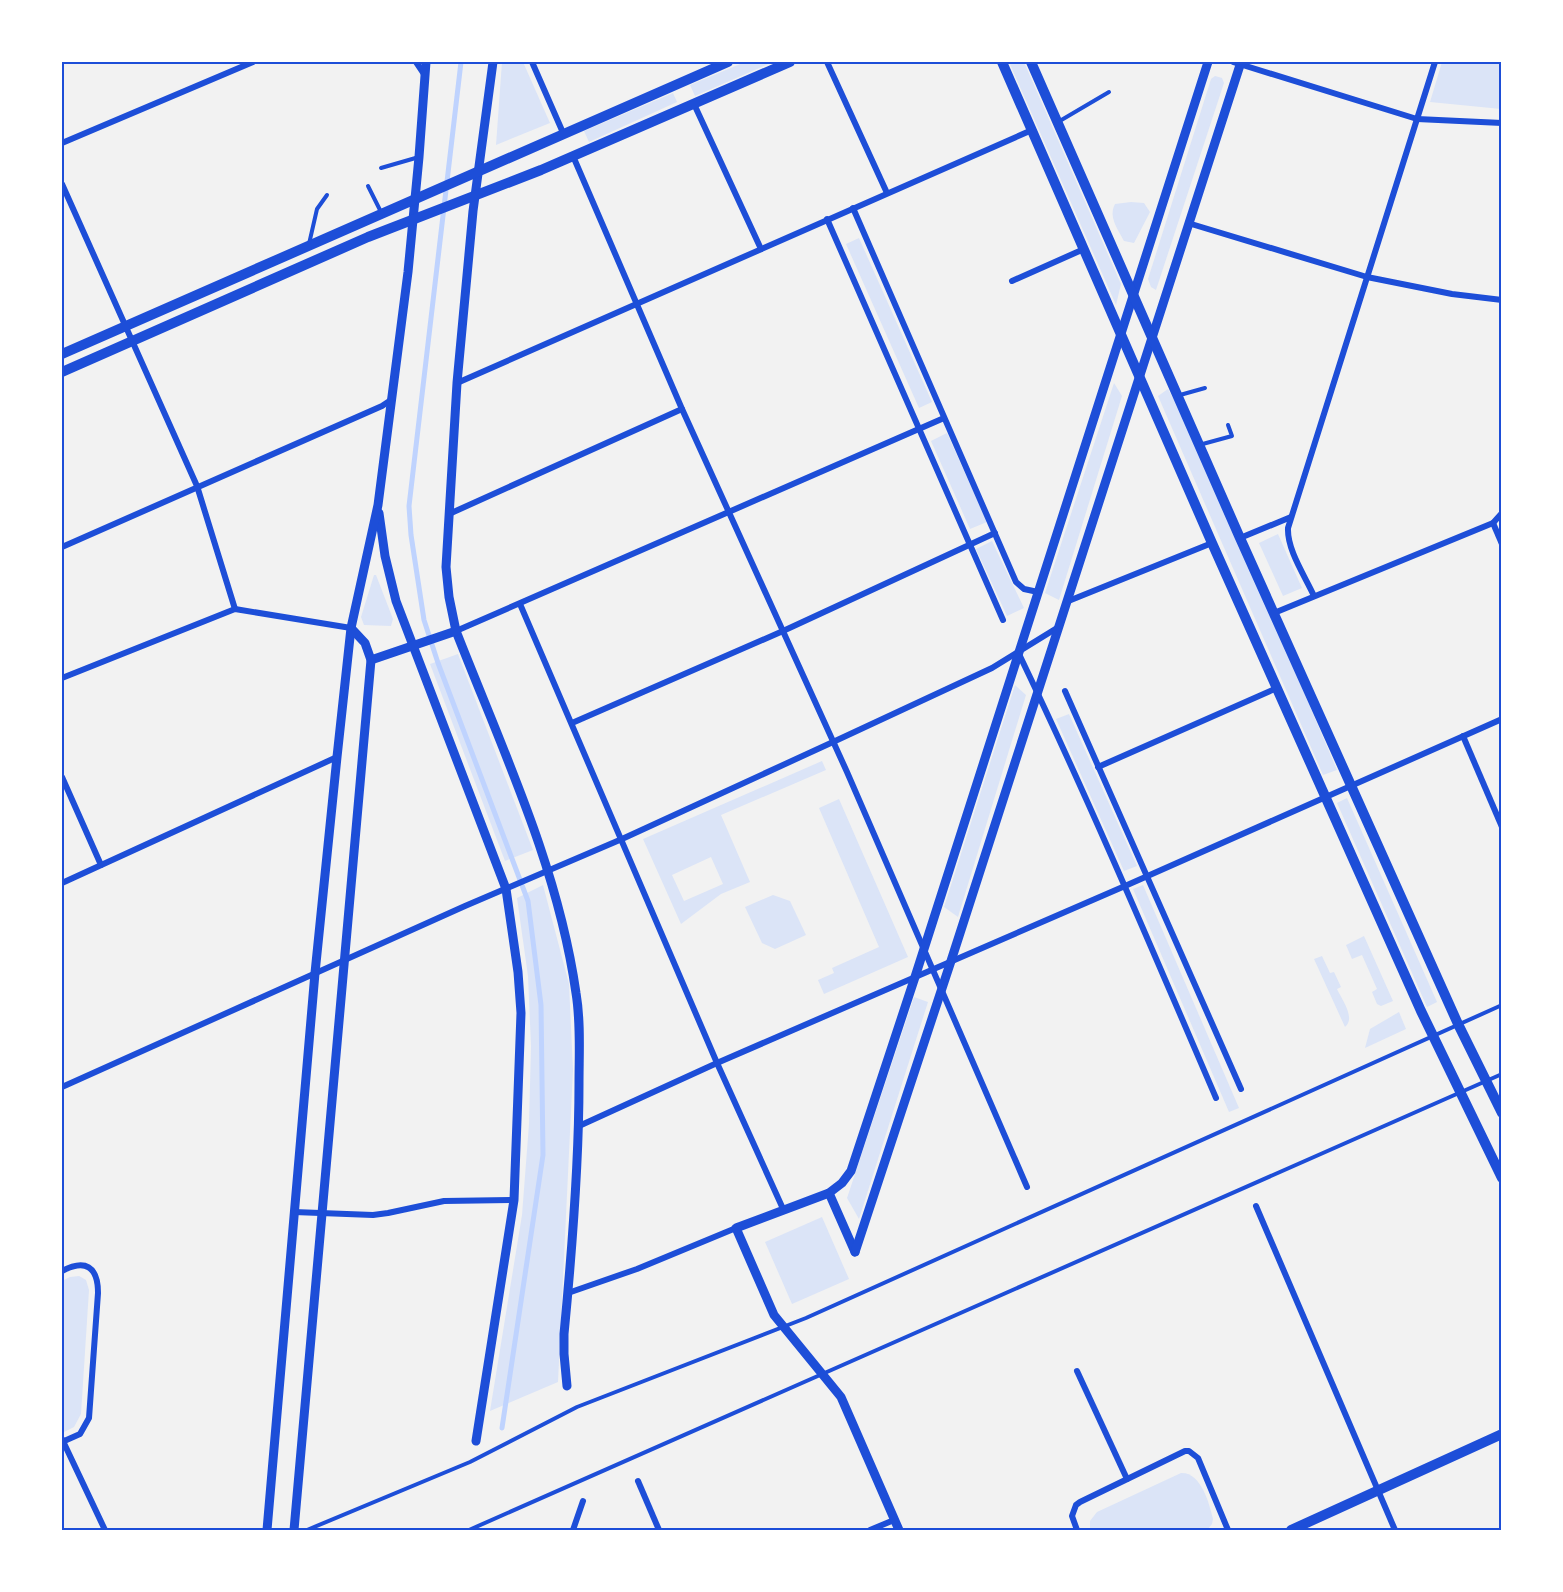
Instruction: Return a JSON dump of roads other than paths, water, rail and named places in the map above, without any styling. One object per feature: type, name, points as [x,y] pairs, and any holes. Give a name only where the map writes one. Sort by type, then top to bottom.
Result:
[{"type":"main road","points":[[62,354],[381,212],[564,135],[728,62]]},
{"type":"main road","points":[[62,372],[418,217],[573,156],[790,62]]},
{"type":"main road","points":[[1002,62],[1212,543],[1432,1036],[1502,1178]]},
{"type":"main road","points":[[1031,62],[1151,338],[1351,786],[1458,1024],[1502,1113]]},
{"type":"main road","points":[[1291,1530],[1502,1434]]},
{"type":"street","points":[[62,143],[253,62]]},
{"type":"street","points":[[416,62],[425,75]]},
{"type":"street","points":[[267,1530],[315,973],[337,757],[351,628],[378,505],[418,217],[426,62]]},
{"type":"street","points":[[493,62],[470,197],[446,567],[452,632],[543,851],[546,872],[568,947],[577,995],[579,1126],[564,1354],[567,1386]]},
{"type":"street","points":[[532,62],[564,135]]},
{"type":"street","points":[[826,62],[887,193]]},
{"type":"street","points":[[568,1293],[638,1269],[736,1228],[829,1193],[842,1183],[851,1171],[1209,62]]},
{"type":"street","points":[[829,1193],[855,1252],[1038,693],[1238,62],[1417,119],[1502,123]]},
{"type":"street","points":[[1314,596],[1289,540],[1288,528],[1435,62]]},
{"type":"street","points":[[694,104],[761,249]]},
{"type":"street","points":[[457,383],[1032,129]]},
{"type":"street","points":[[573,156],[682,409],[833,742],[1026,1186]]},
{"type":"street","points":[[62,184],[197,486],[235,609]]},
{"type":"street","points":[[853,208],[1016,582],[1024,589],[1038,592]]},
{"type":"street","points":[[827,219],[1003,620]]},
{"type":"street","points":[[1188,223],[1367,276],[1452,294],[1502,300]]},
{"type":"street","points":[[1012,280],[1084,249]]},
{"type":"street","points":[[62,547],[382,406],[391,400]]},
{"type":"street","points":[[448,514],[682,409]]},
{"type":"street","points":[[371,660],[452,632],[520,604],[944,418]]},
{"type":"street","points":[[378,505],[384,556],[389,576],[509,888],[517,960],[521,1013],[514,1200],[476,1441]]},
{"type":"street","points":[[1274,614],[1493,523],[1502,513]]},
{"type":"street","points":[[1240,538],[1291,517]]},
{"type":"street","points":[[1493,523],[1502,544]]},
{"type":"street","points":[[572,723],[783,631],[995,533]]},
{"type":"street","points":[[1066,602],[1212,543]]},
{"type":"street","points":[[520,604],[717,1063],[784,1211]]},
{"type":"street","points":[[62,678],[235,609],[351,628],[365,643],[371,660],[294,1530]]},
{"type":"street","points":[[62,1087],[622,839],[833,742],[992,668],[1058,627]]},
{"type":"street","points":[[1018,653],[1125,886],[1216,1098]]},
{"type":"street","points":[[1098,766],[1277,688]]},
{"type":"street","points":[[1065,691],[1241,1089]]},
{"type":"street","points":[[579,1126],[717,1063],[1502,719]]},
{"type":"street","points":[[1462,736],[1502,827]]},
{"type":"street","points":[[62,883],[337,757]]},
{"type":"street","points":[[62,777],[101,865]]},
{"type":"street","points":[[294,1212],[373,1215],[444,1201],[514,1200]]},
{"type":"street","points":[[1256,1206],[1395,1530]]},
{"type":"street","points":[[736,1228],[770,1308],[783,1328],[844,1402],[899,1530]]},
{"type":"street","points":[[62,1271],[73,1265],[89,1267],[94,1273],[98,1287],[90,1411],[80,1434],[62,1440],[105,1530]]},
{"type":"street","points":[[1077,1371],[1127,1479]]},
{"type":"street","points":[[1077,1530],[1072,1511],[1080,1502],[1185,1451],[1192,1452],[1198,1458],[1228,1530]]},
{"type":"street","points":[[638,1481],[659,1530]]},
{"type":"street","points":[[573,1530],[583,1502]]},
{"type":"street","points":[[870,1530],[894,1520]]},
{"type":"lane","points":[[1058,123],[1109,92]]},
{"type":"lane","points":[[381,168],[420,157]]},
{"type":"lane","points":[[368,186],[381,212]]},
{"type":"lane","points":[[309,244],[317,208],[327,195]]},
{"type":"lane","points":[[1177,396],[1205,388]]},
{"type":"lane","points":[[1199,446],[1232,436],[1228,425]]},
{"type":"lane","points":[[307,1530],[470,1462],[577,1407],[783,1328],[1502,1005]]},
{"type":"lane","points":[[469,1530],[1502,1074]]},
{"type":"waterway","points":[[461,62],[409,506],[411,535],[424,620],[528,901],[541,1005],[543,1155],[502,1428]]}]
